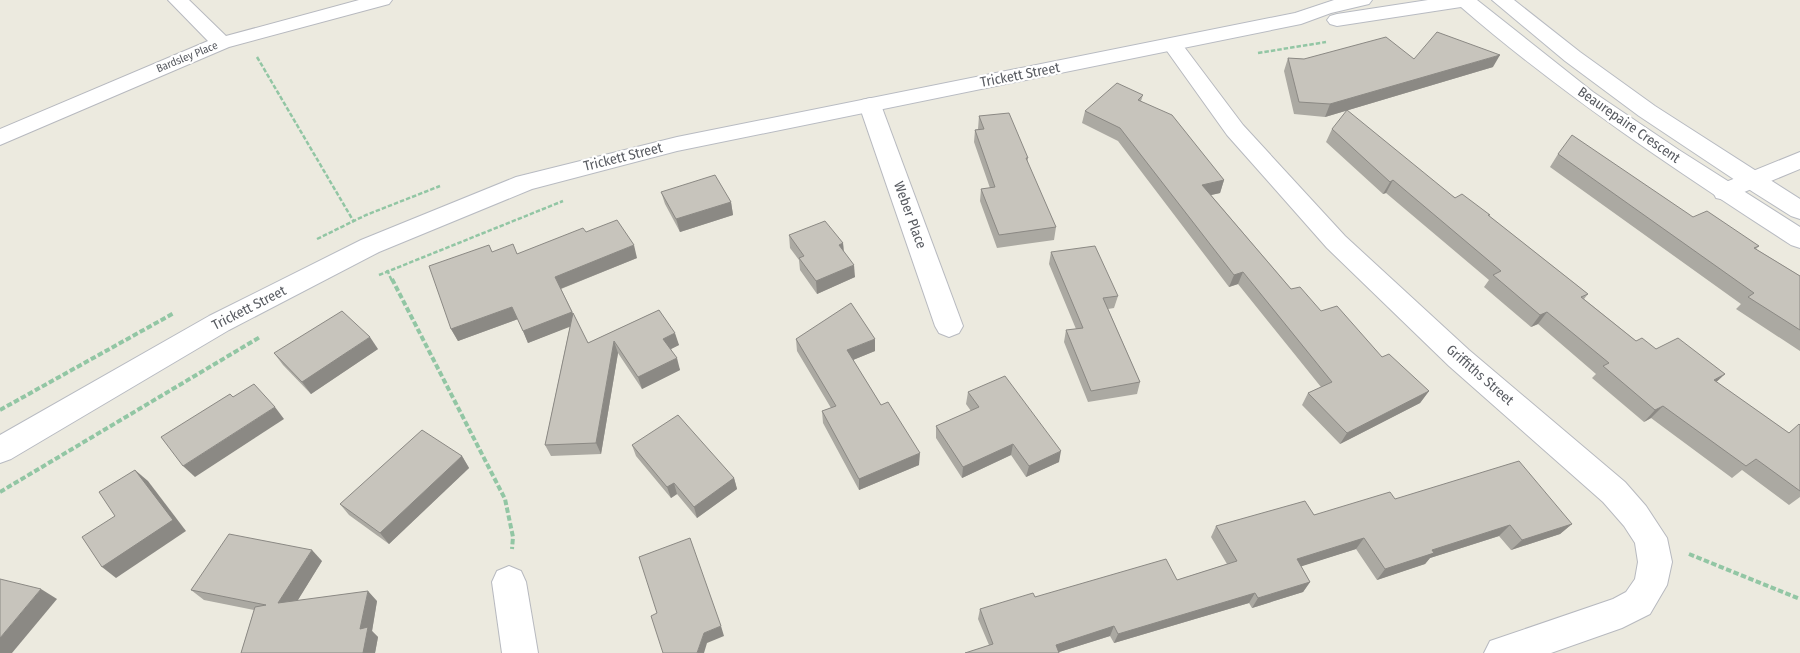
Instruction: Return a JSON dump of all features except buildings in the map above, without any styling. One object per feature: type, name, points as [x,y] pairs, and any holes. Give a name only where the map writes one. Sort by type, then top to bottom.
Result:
[{"type":"street","points":[[178,0],[222,44]]},
{"type":"street","name":"Bardsley Place","points":[[0,138],[141,76],[222,44],[382,0]]},
{"type":"street","name":"Trickett Street","points":[[0,450],[219,323],[370,246],[475,202],[526,184],[668,146],[1300,18],[1325,8],[1362,0]]},
{"type":"street","name":"Trickett Street","points":[[1300,18],[1341,20],[1466,0]]},
{"type":"street","name":"Beaurepaire Crescent","points":[[1466,0],[1494,24],[1608,112],[1726,192],[1800,239]]},
{"type":"street","name":"Beaurepaire Crescent","points":[[1502,0],[1606,82],[1800,210]]},
{"type":"street","name":"Griffiths Street","points":[[1172,44],[1235,130],[1336,242],[1459,358],[1614,492],[1651,538],[1655,562],[1650,585],[1638,604],[1622,612],[1502,653]]},
{"type":"street","name":"Weber Place","points":[[870,105],[949,326]]},
{"type":"street","points":[[1726,192],[1800,160]]},
{"type":"street","points":[[509,582],[520,653]]},
{"type":"path","points":[[246,37],[353,221]]},
{"type":"path","points":[[1258,54],[1332,40]]},
{"type":"path","points":[[374,277],[564,201]]},
{"type":"path","points":[[388,271],[505,499],[513,537],[509,582]]},
{"type":"path","points":[[0,492],[268,332]]},
{"type":"path","points":[[1651,538],[1800,599]]}]
